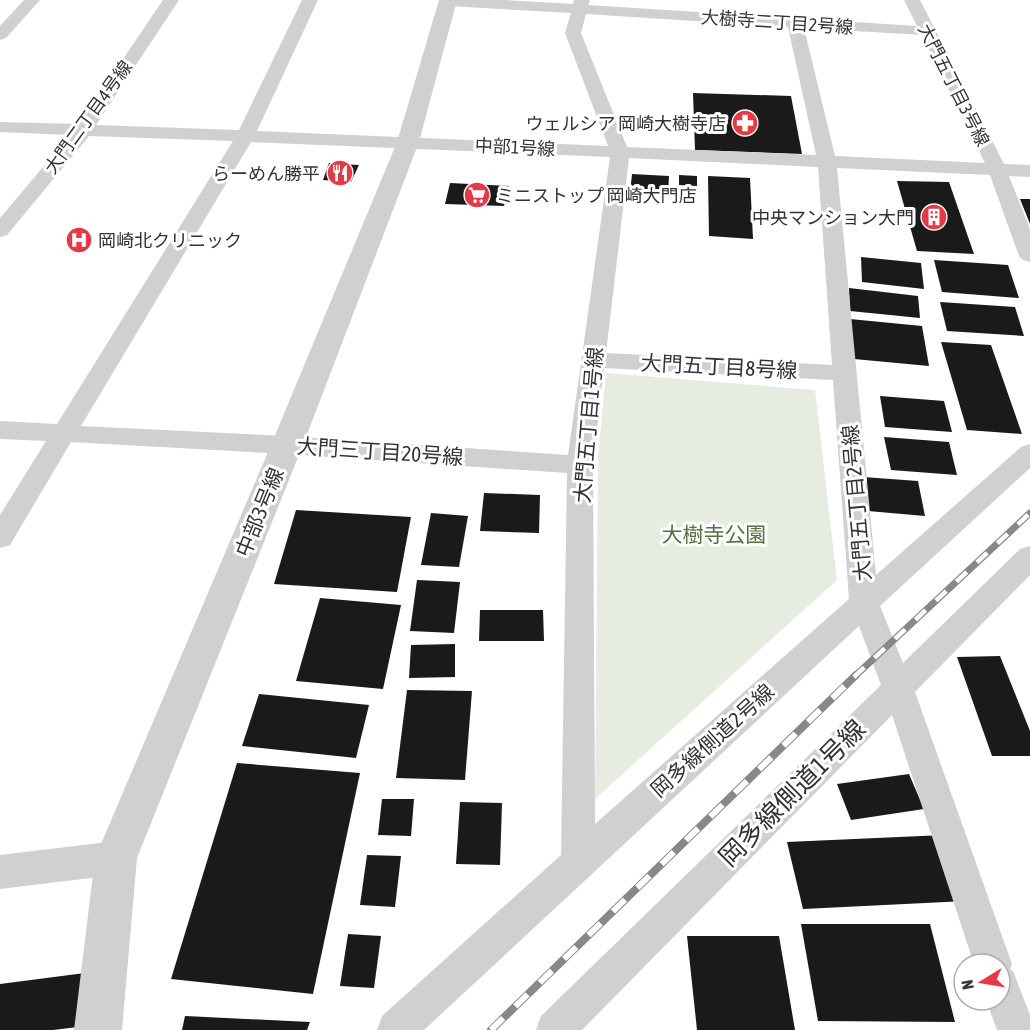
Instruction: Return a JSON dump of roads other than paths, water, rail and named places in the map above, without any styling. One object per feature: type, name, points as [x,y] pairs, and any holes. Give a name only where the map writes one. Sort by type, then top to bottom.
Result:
[{"type":"street","points":[[0,35],[32,0]]},
{"type":"street","name":"大門二丁目4号線","points":[[0,231],[84,130],[171,0]]},
{"type":"street","points":[[0,538],[246,135],[310,0]]},
{"type":"street","name":"大樹寺二丁目2号線","points":[[448,0],[581,4],[795,23],[927,31]]},
{"type":"street","name":"中部3号線","points":[[98,1030],[116,858],[287,445],[408,142],[448,0]]},
{"type":"street","name":"大門五丁目3号線","points":[[912,0],[997,169],[1030,256]]},
{"type":"street","name":"大門五丁目1号線","points":[[578,862],[580,465],[620,152],[573,33],[581,4]]},
{"type":"street","name":"大門五丁目2号線","points":[[795,23],[826,162],[864,602],[898,688],[989,952]]},
{"type":"street","name":"中部1号線","points":[[0,127],[246,135],[1030,171]]},
{"type":"street","name":"大門五丁目8号線","points":[[594,360],[845,373]]},
{"type":"street","name":"大門三丁目20号線","points":[[0,430],[287,445],[580,465]]},
{"type":"street","name":"岡多線側道2号線","points":[[396,1030],[1030,453]]},
{"type":"street","name":"岡多線側道1号線","points":[[571,1022],[898,688],[1030,557]]},
{"type":"street","points":[[0,872],[116,858]]},
{"type":"street","points":[[1010,1012],[1016,1030]]},
{"type":"railway","points":[[854,677],[1030,513]]},
{"type":"railway","points":[[491,1030],[856,675]]},
{"type":"place","name":"ウェルシア 岡崎大樹寺店","points":[[745,123]]},
{"type":"place","name":"らーめん勝平","points":[[340,173]]},
{"type":"place","name":"ミニストップ 岡崎大門店","points":[[477,195]]},
{"type":"place","name":"中央マンション大門","points":[[934,217]]},
{"type":"place","name":"岡崎北クリニック","points":[[79,240]]},
{"type":"park label","name":"大樹寺公園","points":[[714,534]]}]
